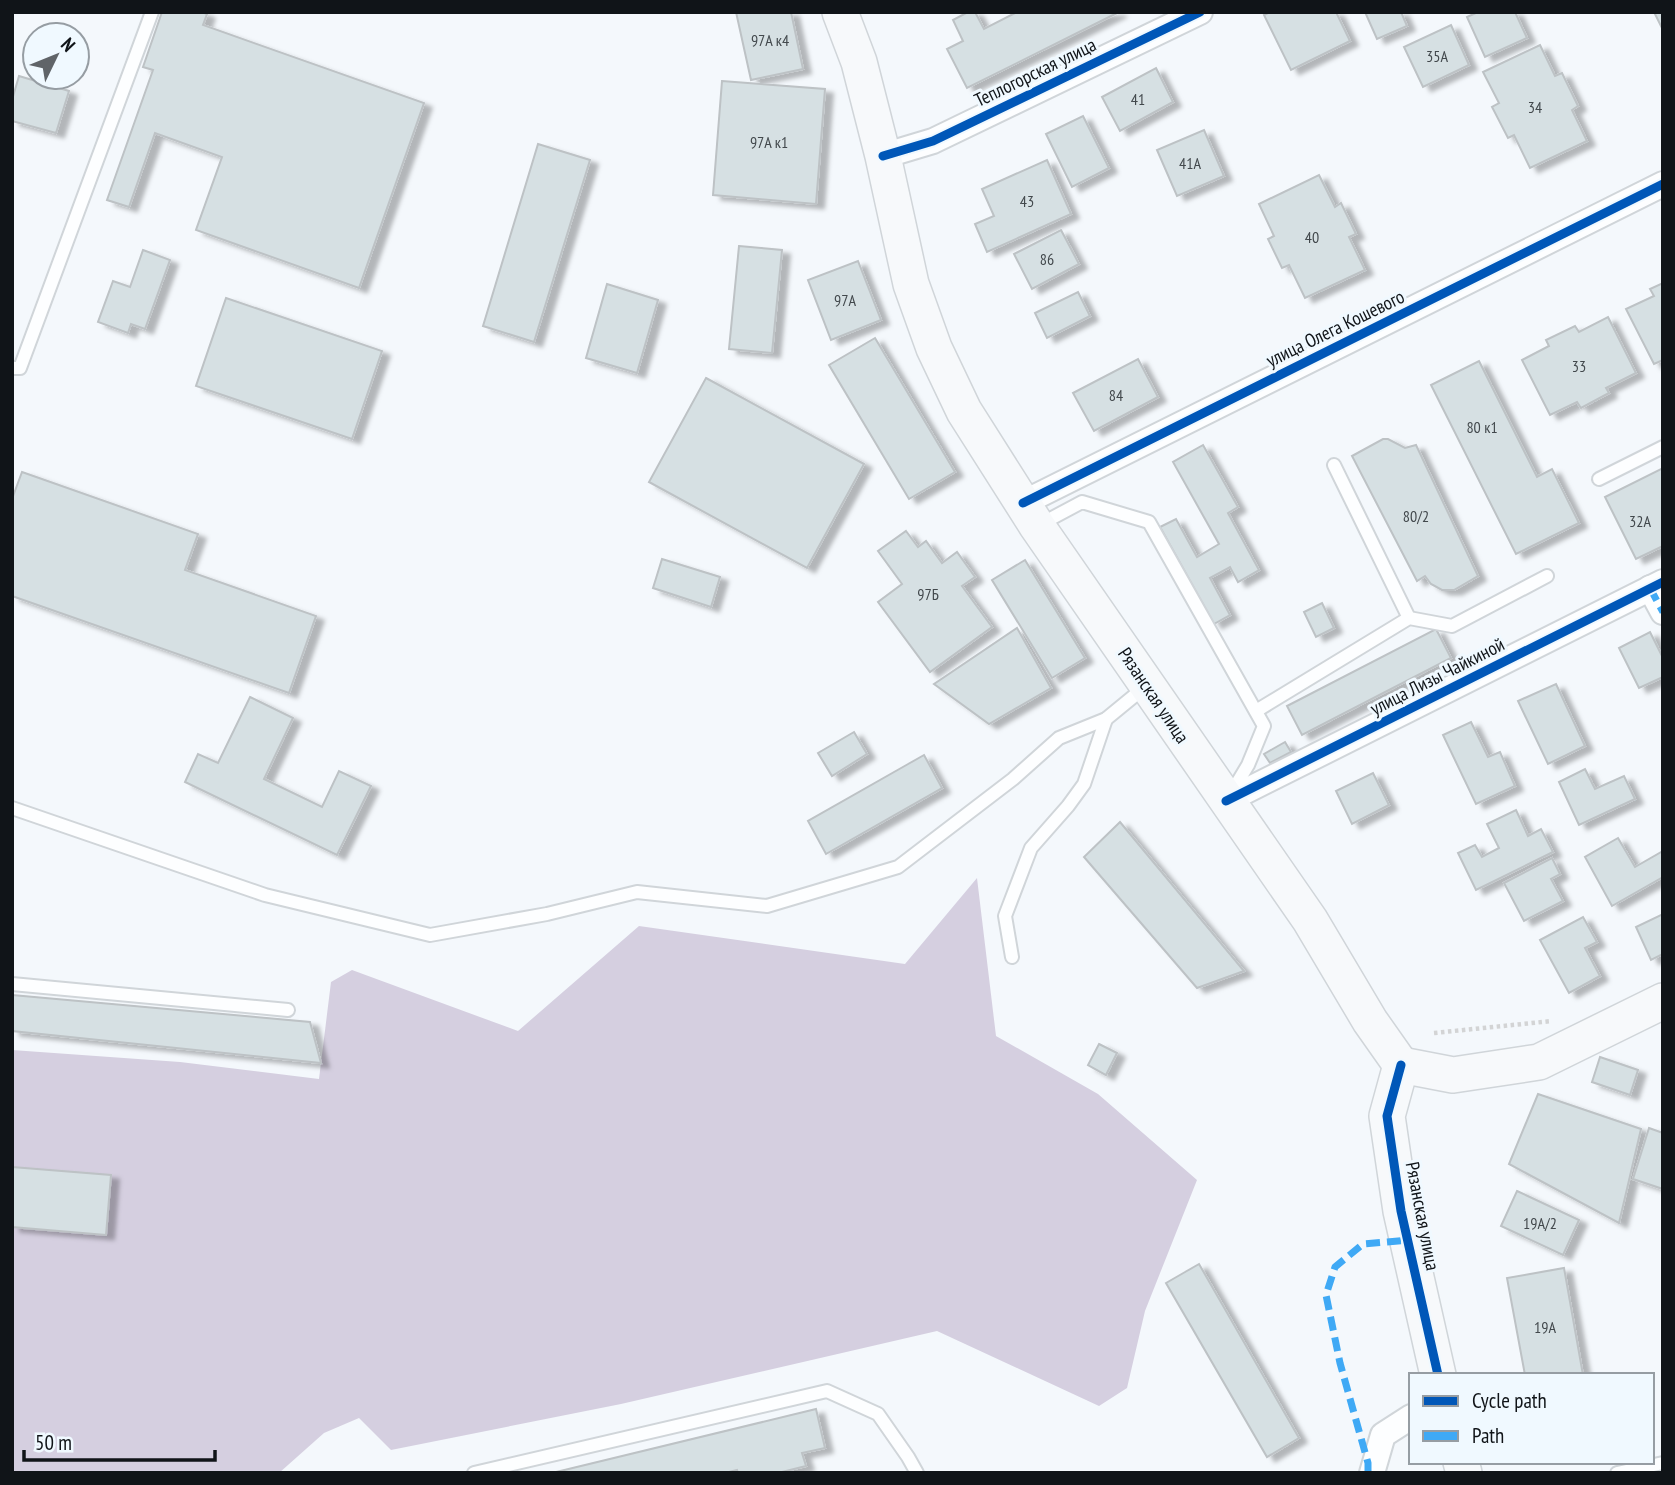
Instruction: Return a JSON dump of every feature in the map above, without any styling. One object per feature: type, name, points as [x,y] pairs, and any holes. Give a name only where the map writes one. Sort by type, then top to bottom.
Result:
[{"type":"main road","name":"Рязанская улица","points":[[840,12],[859,62],[911,284],[934,348],[964,411],[1030,514],[1310,920],[1370,1021],[1401,1065],[1387,1116],[1401,1211],[1438,1373]]},
{"type":"main road","points":[[1401,1065],[1452,1075],[1539,1062],[1663,1001]]},
{"type":"street","name":"Теплогорская улица","points":[[883,156],[933,141],[1171,19],[1200,12]]},
{"type":"street","name":"улица Олега Кошевого","points":[[1030,514],[1663,184]]},
{"type":"street","points":[[1656,585],[1663,612]]},
{"type":"street","name":"улица Лизы Чайкиной","points":[[1226,801],[1656,585]]},
{"type":"street","points":[[1372,1473],[1383,1435],[1409,1418]]},
{"type":"lane","points":[[12,368],[20,368],[152,12]]},
{"type":"lane","points":[[1599,479],[1663,447]]},
{"type":"lane","points":[[1334,465],[1409,618]]},
{"type":"lane","points":[[1030,514],[1082,502],[1149,522],[1264,726],[1248,765],[1226,801]]},
{"type":"lane","points":[[1256,710],[1409,618],[1452,626],[1547,576]]},
{"type":"lane","points":[[12,808],[265,895],[430,935],[547,914],[637,892],[767,906],[898,867],[1013,779],[1059,738],[1106,719],[1148,685]]},
{"type":"lane","points":[[1012,957],[1005,916],[1031,848],[1084,784],[1106,719]]},
{"type":"lane","points":[[12,984],[288,1010]]},
{"type":"lane","points":[[474,1473],[827,1391],[878,1414],[917,1473]]},
{"type":"lane","points":[[1617,1473],[1663,1463]]},
{"type":"path","points":[[1434,1033],[1554,1021]]},
{"type":"shaded area","points":[[977,878],[996,1036],[1098,1094],[1197,1180],[1145,1311],[1127,1388],[1099,1406],[937,1331],[621,1404],[391,1450],[359,1418],[324,1433],[279,1473],[12,1473],[12,1050],[180,1062],[319,1079],[331,982],[352,970],[518,1031],[639,926],[905,964]]},
{"type":"building","points":[[162,12],[202,12],[207,14],[203,25],[424,103],[359,288],[196,230],[222,157],[155,133],[129,207],[107,200],[153,70],[143,67]]},
{"type":"building","points":[[736,12],[791,12],[803,69],[751,80]]},
{"type":"building","points":[[968,12],[975,12],[984,29],[1017,12],[1119,12],[967,88],[947,49],[963,41],[953,20]]},
{"type":"building","points":[[1270,12],[1336,12],[1350,41],[1291,70],[1264,15]]},
{"type":"building","points":[[1365,12],[1401,12],[1407,26],[1377,39]]},
{"type":"building","points":[[1478,12],[1515,12],[1527,38],[1485,57],[1467,17]]},
{"type":"building","points":[[1654,12],[1663,12],[1663,30]]},
{"type":"building","points":[[1451,25],[1469,65],[1423,87],[1404,47]]},
{"type":"building","points":[[1540,45],[1555,76],[1562,73],[1578,106],[1572,110],[1587,141],[1530,168],[1514,135],[1508,138],[1492,107],[1499,103],[1483,72]]},
{"type":"building","points":[[1156,68],[1173,102],[1120,131],[1102,97]]},
{"type":"building","points":[[19,76],[21,91],[69,91],[56,133],[12,121],[12,100]]},
{"type":"building","points":[[722,81],[825,89],[816,204],[713,195]]},
{"type":"building","points":[[1083,116],[1109,168],[1072,187],[1046,134]]},
{"type":"building","points":[[1204,130],[1224,176],[1177,196],[1157,150]]},
{"type":"building","points":[[538,144],[590,160],[534,342],[483,326]]},
{"type":"building","points":[[1047,160],[1071,214],[987,252],[975,224],[994,216],[982,189]]},
{"type":"building","points":[[1319,175],[1335,207],[1341,203],[1356,234],[1349,237],[1365,270],[1305,298],[1289,265],[1282,268],[1268,239],[1274,236],[1259,204]]},
{"type":"building","points":[[1061,230],[1079,264],[1032,289],[1014,254]]},
{"type":"building","points":[[739,246],[782,250],[772,353],[729,349]]},
{"type":"building","points":[[143,250],[170,260],[145,329],[131,324],[128,333],[98,322],[113,281],[130,287]]},
{"type":"building","points":[[858,261],[881,320],[831,340],[808,280]]},
{"type":"building","points":[[1663,283],[1663,360],[1654,364],[1626,309],[1654,296],[1650,289]]},
{"type":"building","points":[[607,284],[658,300],[637,373],[586,358]]},
{"type":"building","points":[[1078,292],[1090,316],[1047,338],[1035,313]]},
{"type":"building","points":[[226,298],[382,351],[352,439],[196,386]]},
{"type":"building","points":[[1608,317],[1636,373],[1606,388],[1609,393],[1581,408],[1577,402],[1550,415],[1522,360],[1549,346],[1546,340],[1575,326],[1579,332]]},
{"type":"building","points":[[875,338],[955,472],[909,499],[829,365]]},
{"type":"building","points":[[1138,359],[1158,397],[1094,431],[1073,393]]},
{"type":"building","points":[[1479,361],[1537,477],[1552,469],[1579,523],[1516,554],[1431,385]]},
{"type":"building","points":[[706,378],[864,464],[807,568],[649,482]]},
{"type":"building","points":[[1383,439],[1405,448],[1416,445],[1478,576],[1454,590],[1442,590],[1431,584],[1425,576],[1417,581],[1352,456]]},
{"type":"building","points":[[1203,445],[1238,507],[1228,513],[1259,570],[1238,582],[1230,567],[1210,578],[1230,615],[1214,624],[1160,527],[1176,519],[1197,557],[1219,544],[1173,462]]},
{"type":"building","points":[[1663,468],[1663,546],[1636,559],[1605,497]]},
{"type":"building","points":[[22,472],[198,534],[185,570],[316,616],[289,693],[12,596],[12,499]]},
{"type":"building","points":[[906,531],[918,547],[926,541],[942,563],[957,552],[975,577],[962,586],[992,627],[930,672],[878,602],[902,584],[878,551]]},
{"type":"building","points":[[662,559],[720,577],[711,607],[653,588]]},
{"type":"building","points":[[1025,560],[1085,658],[1052,678],[992,580]]},
{"type":"building","points":[[1322,603],[1334,628],[1316,637],[1304,612]]},
{"type":"building","points":[[1017,628],[1051,688],[989,724],[934,684]]},
{"type":"building","points":[[1436,629],[1451,658],[1302,735],[1287,706]]},
{"type":"building","points":[[1650,632],[1663,658],[1663,677],[1639,688],[1619,648]]},
{"type":"building","points":[[1556,684],[1585,746],[1548,764],[1518,701]]},
{"type":"building","points":[[250,697],[293,718],[264,779],[322,807],[339,771],[371,786],[337,855],[185,782],[198,754],[218,763]]},
{"type":"building","points":[[1471,722],[1488,757],[1500,752],[1515,786],[1476,804],[1443,735]]},
{"type":"building","points":[[854,732],[867,754],[832,776],[818,753]]},
{"type":"building","points":[[1285,742],[1291,752],[1270,763],[1264,754]]},
{"type":"building","points":[[924,755],[942,788],[826,854],[808,821]]},
{"type":"building","points":[[1585,769],[1595,789],[1624,776],[1635,799],[1579,825],[1559,782]]},
{"type":"building","points":[[1373,773],[1389,805],[1352,824],[1336,791]]},
{"type":"building","points":[[1516,810],[1528,836],[1541,829],[1553,852],[1476,890],[1458,853],[1475,845],[1482,857],[1499,848],[1487,824]]},
{"type":"building","points":[[1120,822],[1244,971],[1197,988],[1084,857]]},
{"type":"building","points":[[1618,838],[1635,867],[1663,851],[1663,877],[1612,906],[1585,857]]},
{"type":"building","points":[[1552,858],[1560,874],[1551,879],[1563,901],[1524,921],[1504,883]]},
{"type":"building","points":[[1663,914],[1663,954],[1651,960],[1636,927]]},
{"type":"building","points":[[1583,917],[1597,942],[1585,948],[1600,976],[1569,993],[1540,940]]},
{"type":"building","points":[[12,995],[310,1022],[321,1063],[12,1031]]},
{"type":"building","points":[[1099,1044],[1117,1053],[1106,1075],[1088,1065]]},
{"type":"building","points":[[1600,1057],[1638,1070],[1630,1095],[1592,1082]]},
{"type":"building","points":[[1538,1094],[1641,1129],[1619,1223],[1509,1164]]},
{"type":"building","points":[[1649,1128],[1663,1133],[1663,1189],[1633,1179]]},
{"type":"building","points":[[12,1167],[111,1175],[106,1235],[12,1227]]},
{"type":"building","points":[[1517,1191],[1579,1220],[1563,1255],[1501,1226]]},
{"type":"building","points":[[1199,1264],[1299,1438],[1267,1457],[1166,1283]]},
{"type":"building","points":[[1564,1268],[1583,1373],[1525,1373],[1507,1278]]},
{"type":"building","points":[[816,1409],[825,1448],[802,1453],[806,1466],[778,1473],[738,1473],[737,1470],[725,1473],[552,1473]]},
{"type":"marked path","points":[[1650,588],[1663,612]]},
{"type":"marked path","points":[[1368,1473],[1368,1463],[1340,1363],[1326,1295],[1335,1267],[1363,1244],[1409,1240]]},
{"type":"cycle path","points":[[883,156],[933,141],[1200,12]]},
{"type":"cycle path","points":[[1023,503],[1663,184]]},
{"type":"cycle path","points":[[1226,801],[1663,582]]},
{"type":"cycle path","points":[[1401,1065],[1387,1116],[1401,1211],[1438,1373]]}]
